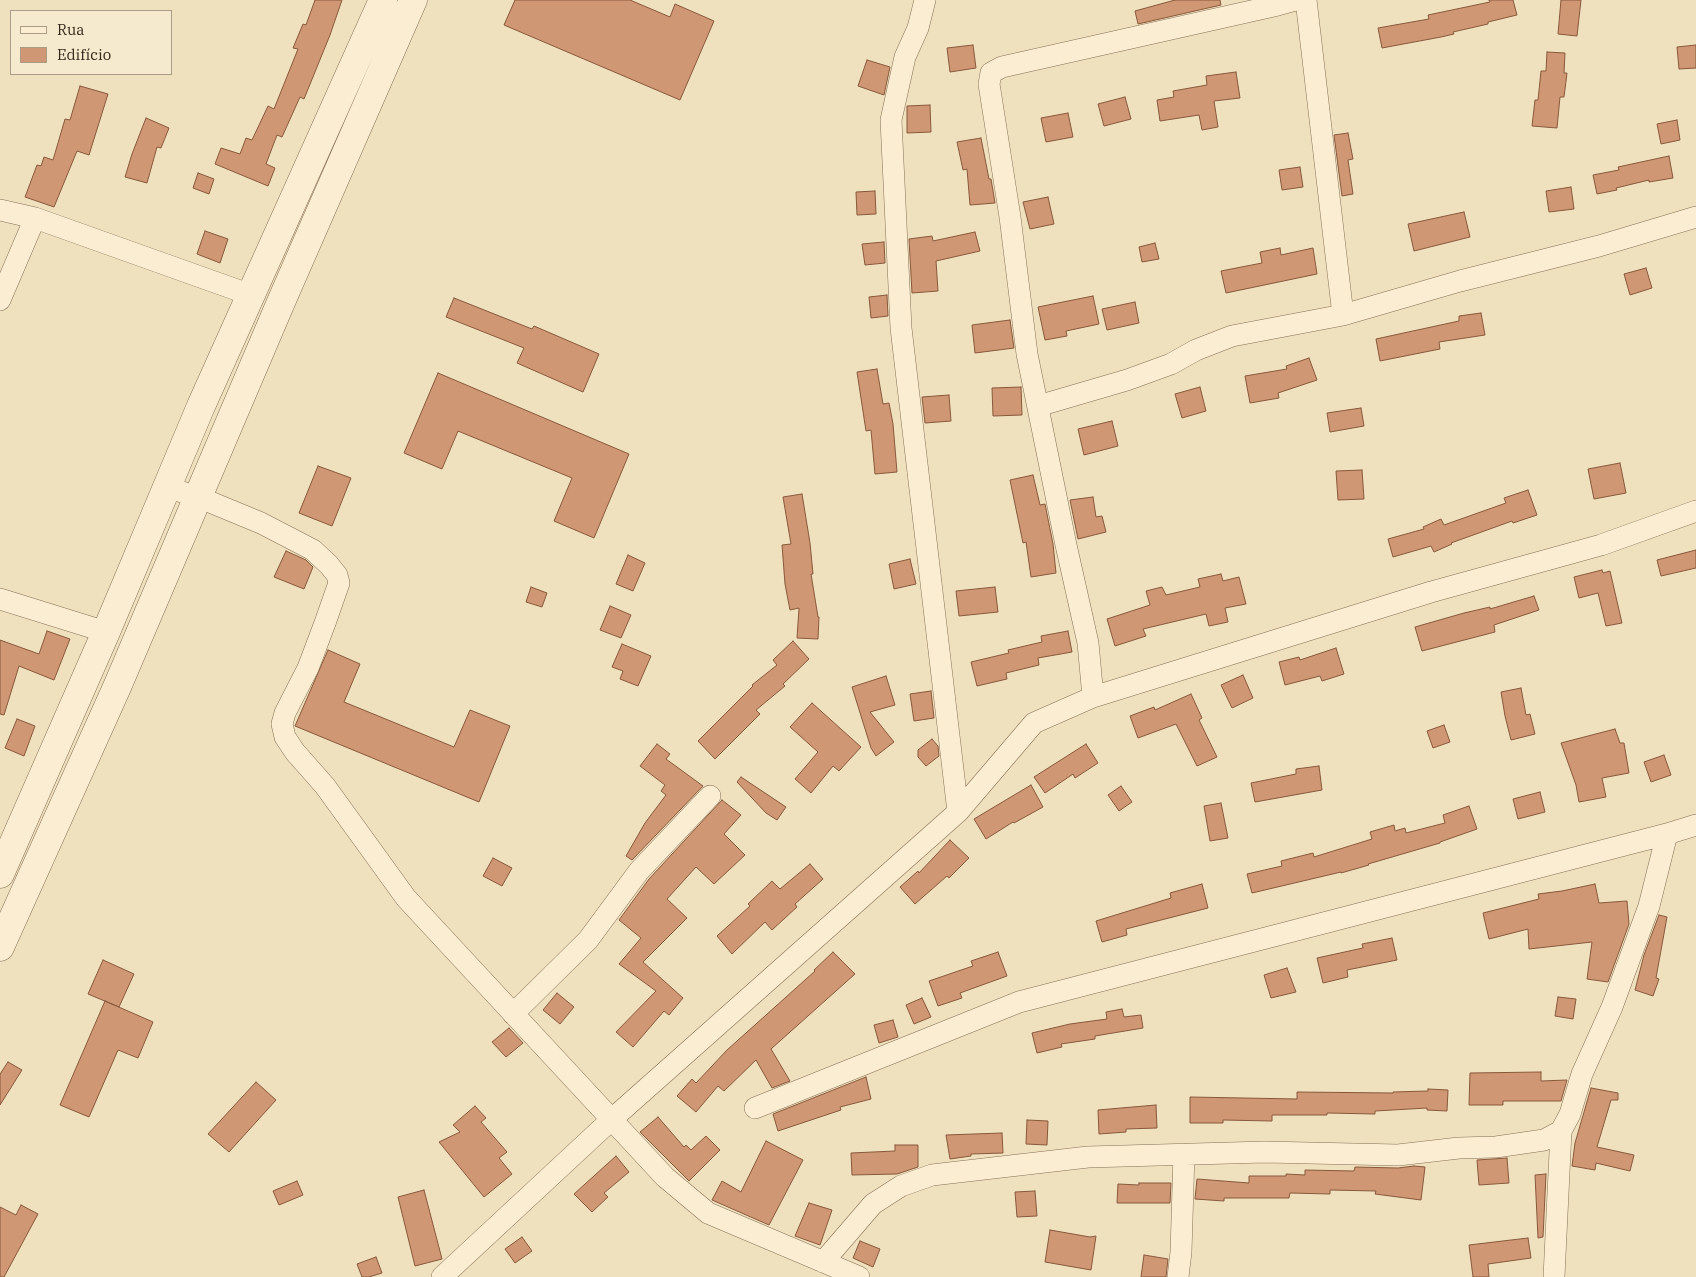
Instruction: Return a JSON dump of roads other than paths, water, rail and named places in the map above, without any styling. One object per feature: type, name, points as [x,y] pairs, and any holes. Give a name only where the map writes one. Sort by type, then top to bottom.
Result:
[{"type":"street","points":[[0,874],[106,632],[166,487],[383,0]]},
{"type":"street","points":[[0,947],[117,687],[281,302],[413,0]]},
{"type":"street","points":[[925,0],[918,28],[905,57],[891,120],[901,328],[958,812]]},
{"type":"street","points":[[1092,697],[1088,643],[1027,354],[1010,217],[989,84],[991,73],[1002,67],[1278,6],[1296,0]]},
{"type":"street","points":[[1306,0],[1343,315]]},
{"type":"street","points":[[0,210],[35,218],[251,295]]},
{"type":"street","points":[[1038,406],[1127,380],[1171,364],[1196,350],[1232,336],[1343,315],[1460,281],[1599,246],[1696,217]]},
{"type":"street","points":[[0,300],[35,218]]},
{"type":"street","points":[[166,487],[198,497],[261,523],[313,550],[337,575],[338,583],[322,632],[308,668],[284,713],[282,724],[285,737],[295,752],[325,786],[406,898],[665,1177],[708,1214],[859,1277]]},
{"type":"street","points":[[442,1277],[611,1120],[958,812],[1034,723],[1092,697],[1430,592],[1601,545],[1696,511]]},
{"type":"street","points":[[0,599],[106,632]]},
{"type":"street","points":[[513,1014],[588,940],[639,871],[710,796]]},
{"type":"street","points":[[755,1108],[1019,1002],[1668,834],[1696,825]]},
{"type":"street","points":[[1554,1277],[1562,1131],[1570,1114],[1582,1074],[1612,1007],[1649,906],[1668,834]]},
{"type":"street","points":[[823,1262],[872,1204],[901,1186],[932,1175],[1088,1157],[1265,1152],[1398,1154],[1459,1148],[1496,1148],[1544,1140],[1562,1131]]},
{"type":"street","points":[[1178,1277],[1181,1252],[1184,1154]]}]
